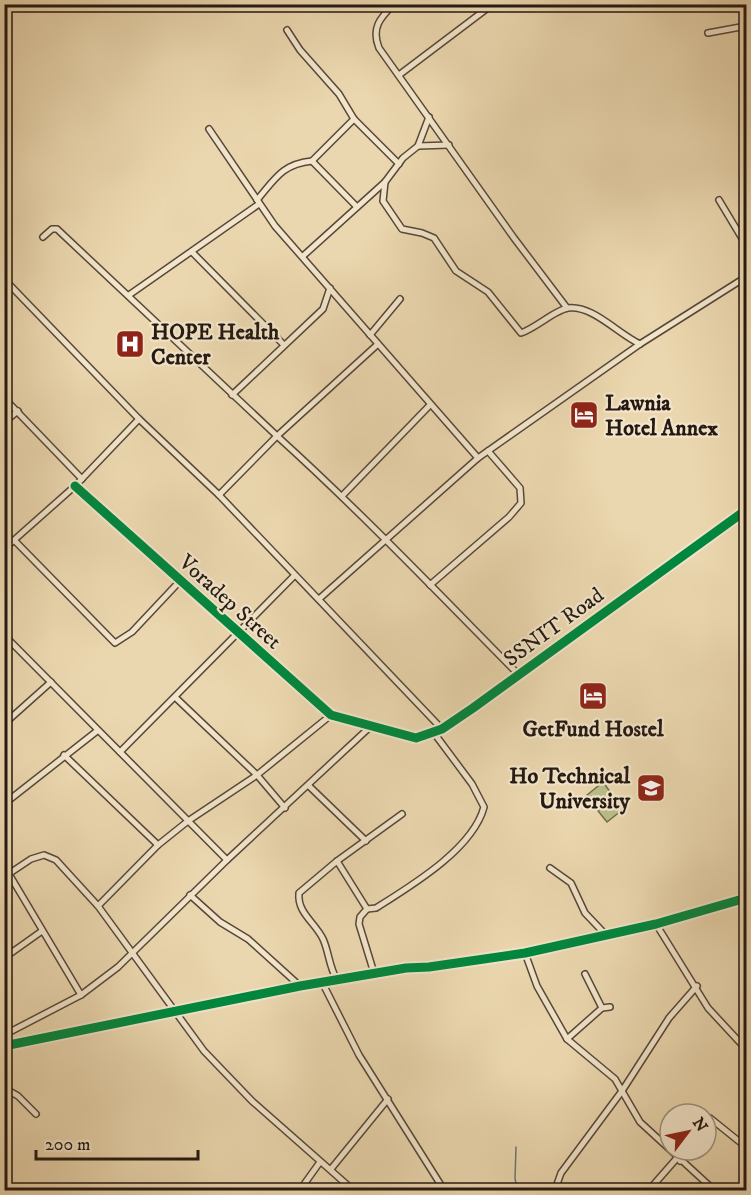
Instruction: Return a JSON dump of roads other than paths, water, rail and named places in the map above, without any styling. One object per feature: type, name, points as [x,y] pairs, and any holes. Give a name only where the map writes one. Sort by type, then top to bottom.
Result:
[{"type":"street","points":[[394,4],[376,25],[375,34],[379,48],[514,238],[567,308]]},
{"type":"street","points":[[399,75],[493,4]]},
{"type":"street","points":[[708,33],[747,26]]},
{"type":"street","points":[[287,30],[300,50],[339,94],[354,119],[399,164]]},
{"type":"street","points":[[303,256],[385,182],[399,164],[418,146],[429,117]]},
{"type":"street","points":[[129,295],[192,252],[258,202],[276,177],[293,163],[312,161],[354,119]]},
{"type":"street","points":[[209,129],[258,202],[430,405],[478,458]]},
{"type":"street","points":[[418,146],[449,145]]},
{"type":"street","points":[[312,161],[357,207]]},
{"type":"street","points":[[385,182],[383,201],[402,229],[422,232],[434,238],[456,271],[488,292],[521,333],[567,308],[584,310],[624,337],[640,344]]},
{"type":"street","points":[[719,200],[747,245]]},
{"type":"street","points":[[43,237],[52,229],[57,229],[129,295],[232,395],[342,496],[518,674]]},
{"type":"street","points":[[192,252],[284,345]]},
{"type":"street","points":[[319,599],[478,458],[640,344],[747,277]]},
{"type":"street","points":[[4,279],[139,418],[219,495],[442,729]]},
{"type":"street","points":[[232,395],[326,305],[330,288]]},
{"type":"street","points":[[370,335],[400,299]]},
{"type":"street","points":[[219,495],[277,436],[345,378],[378,344]]},
{"type":"street","points":[[4,398],[82,479]]},
{"type":"street","points":[[342,496],[430,405]]},
{"type":"street","points":[[4,422],[18,411]]},
{"type":"street","points":[[4,549],[75,486],[139,418]]},
{"type":"street","points":[[430,585],[509,517],[521,503],[519,488],[488,451]]},
{"type":"street","name":"Voradep Street","points":[[75,486],[179,582],[331,715],[371,726]]},
{"type":"street","name":"SSNIT Road","points":[[371,726],[417,738],[442,729],[747,510]]},
{"type":"street","points":[[15,541],[115,643],[132,632],[179,582]]},
{"type":"street","points":[[120,752],[176,698],[294,576]]},
{"type":"street","points":[[4,635],[227,860]]},
{"type":"street","points":[[4,724],[51,682]]},
{"type":"street","points":[[176,698],[257,775],[285,808]]},
{"type":"street","points":[[99,906],[158,845],[257,775],[331,715]]},
{"type":"street","points":[[4,1035],[81,995],[131,955],[227,860],[371,726]]},
{"type":"street","points":[[4,804],[97,731]]},
{"type":"street","points":[[374,973],[359,924],[360,917],[367,909],[376,908],[430,873],[474,828],[484,807],[472,784],[434,733]]},
{"type":"street","points":[[64,755],[158,845]]},
{"type":"street","points":[[309,786],[366,841]]},
{"type":"street","points":[[337,980],[332,972],[323,939],[298,901],[299,893],[337,861],[402,814]]},
{"type":"street","points":[[81,995],[7,875],[44,855],[50,856],[99,906],[131,955],[214,1062],[353,1191]]},
{"type":"street","points":[[337,861],[367,909]]},
{"type":"street","points":[[550,868],[571,883],[585,913],[605,934]]},
{"type":"street","points":[[190,896],[220,922],[248,939],[300,986]]},
{"type":"street","points":[[4,1046],[15,1046],[175,1009],[236,1001],[322,982],[525,953],[656,924],[747,898]]},
{"type":"street","points":[[656,924],[697,986],[708,1008],[747,1049]]},
{"type":"street","points":[[4,958],[42,931]]},
{"type":"street","points":[[525,953],[537,986],[567,1039],[615,1079],[627,1104],[640,1122],[658,1139]]},
{"type":"street","points":[[585,974],[602,1008]]},
{"type":"street","points":[[322,982],[359,1055],[444,1191]]},
{"type":"street","points":[[558,1191],[556,1186],[561,1173],[622,1091],[669,1018],[697,986]]},
{"type":"street","points":[[567,1039],[602,1008],[610,1007]]},
{"type":"street","points":[[4,1088],[18,1096],[36,1114]]},
{"type":"street","points":[[331,1169],[388,1099]]},
{"type":"street","points":[[718,1125],[747,1147]]},
{"type":"street","points":[[300,1191],[320,1162]]},
{"type":"street","points":[[649,1191],[676,1162]]},
{"type":"street","points":[[682,1162],[714,1191]]},
{"type":"waterway","points":[[516,1147],[515,1179],[518,1190]]},
{"type":"place","name":"HOPE Health Center","points":[[130,344]]},
{"type":"place","name":"Lawnia Hotel Annex","points":[[584,415]]},
{"type":"place","name":"GetFund Hostel","points":[[593,696]]},
{"type":"place","name":"Ho Technical University","points":[[651,788]]}]
